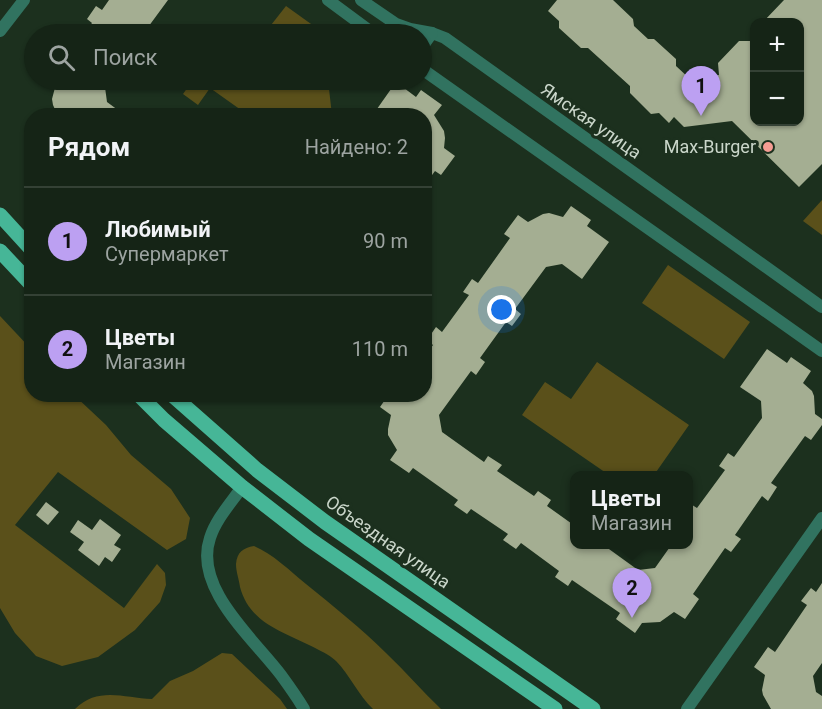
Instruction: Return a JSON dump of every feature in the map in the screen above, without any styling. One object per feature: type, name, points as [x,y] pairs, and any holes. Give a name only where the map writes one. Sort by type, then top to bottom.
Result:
[{"type":"main road","points":[[0,214],[24,241]]},
{"type":"main road","points":[[0,251],[24,276]]},
{"type":"main road","points":[[146,402],[242,488],[309,539],[555,709]]},
{"type":"main road","name":"Объездная улица","points":[[180,402],[257,470],[325,522],[593,709]]},
{"type":"main road","points":[[242,488],[257,470]]},
{"type":"street","points":[[0,31],[24,0]]},
{"type":"street","points":[[328,0],[360,24]]},
{"type":"street","name":"Ямская улица","points":[[362,0],[396,24]]},
{"type":"street","name":"Ямская улица","points":[[432,33],[445,38],[822,307]]},
{"type":"street","points":[[432,76],[822,351]]},
{"type":"street","points":[[242,488],[210,538],[208,562],[211,578],[227,610],[280,674],[304,709]]},
{"type":"street","points":[[687,709],[822,518]]},
{"type":"shaded area","points":[[286,6],[311,24],[272,24]]},
{"type":"shaded area","points":[[186,90],[209,90],[198,105],[183,94]]},
{"type":"shaded area","points":[[213,90],[329,90],[331,108],[238,108]]},
{"type":"shaded area","points":[[822,200],[822,235],[803,221]]},
{"type":"shaded area","points":[[668,265],[750,322],[724,359],[642,303]]},
{"type":"shaded area","points":[[0,316],[24,342],[24,402],[81,402],[106,425],[131,455],[171,489],[190,518],[186,539],[167,550],[58,472],[15,525],[124,608],[157,564],[165,573],[166,585],[160,602],[135,630],[98,657],[62,666],[36,656],[15,633],[0,608]]},
{"type":"shaded area","points":[[597,362],[689,425],[657,471],[603,471],[522,415],[545,382],[571,399]]},
{"type":"shaded area","points":[[254,546],[281,563],[357,626],[441,709],[373,709],[334,659],[261,619],[245,600],[236,567],[239,554],[244,549]]},
{"type":"shaded area","points":[[222,653],[232,654],[280,699],[287,709],[75,709],[84,702],[102,695],[152,699],[170,681],[193,671]]},
{"type":"building","points":[[109,0],[168,0],[150,24],[91,24],[87,19],[96,6],[102,10]]},
{"type":"building","points":[[557,0],[613,0],[633,19],[634,26],[648,39],[654,39],[676,59],[676,66],[690,79],[719,75],[718,63],[739,41],[750,41],[750,126],[804,126],[804,18],[767,18],[784,0],[822,0],[822,164],[799,187],[732,121],[684,127],[674,117],[669,123],[659,113],[651,114],[630,93],[630,86],[588,48],[581,48],[559,28],[559,21],[548,11]]},
{"type":"building","points":[[54,90],[105,90],[107,102],[115,108],[54,108],[52,99]]},
{"type":"building","points":[[390,90],[407,90],[416,97],[421,90],[442,105],[434,115],[444,131],[444,148],[455,156],[441,175],[435,171],[432,175],[432,108],[378,108]]},
{"type":"building","points":[[571,206],[591,220],[587,226],[609,242],[582,279],[562,264],[546,267],[515,309],[521,314],[512,326],[506,322],[480,358],[485,362],[476,375],[471,371],[439,415],[442,432],[484,462],[488,456],[502,465],[497,471],[534,496],[538,491],[551,500],[547,506],[570,522],[570,549],[609,549],[638,570],[655,568],[668,549],[693,549],[693,506],[697,508],[725,470],[719,466],[728,453],[734,457],[762,418],[761,401],[740,387],[767,349],[787,363],[791,357],[811,371],[803,383],[812,391],[815,414],[822,419],[822,425],[811,440],[805,436],[771,483],[777,487],[768,501],[762,496],[735,535],[741,539],[731,552],[725,548],[693,594],[699,599],[685,619],[674,612],[660,622],[642,623],[635,633],[616,619],[620,613],[572,580],[568,586],[555,577],[559,571],[521,543],[516,549],[503,540],[508,534],[471,509],[467,514],[454,505],[458,500],[413,468],[409,473],[390,460],[397,450],[388,435],[391,415],[380,407],[383,402],[432,402],[432,333],[436,327],[442,332],[469,295],[463,292],[472,279],[478,283],[510,238],[504,234],[518,215],[528,222],[549,213],[563,217]]},
{"type":"building","points":[[46,502],[59,512],[48,525],[36,515]]},
{"type":"building","points":[[100,519],[121,535],[114,545],[121,549],[112,562],[105,557],[99,566],[78,550],[84,542],[70,532],[78,520],[92,530]]},
{"type":"building","points":[[822,583],[822,663],[813,676],[816,692],[822,696],[822,709],[771,709],[762,690],[765,675],[754,667],[768,647],[775,652],[807,605],[801,601],[811,588],[816,592]]},
{"type":"place","name":"Любимый","points":[[701,116]]},
{"type":"place","name":"Max-Burger","points":[[768,147]]},
{"type":"place","name":"Цветы","points":[[632,618]]}]
